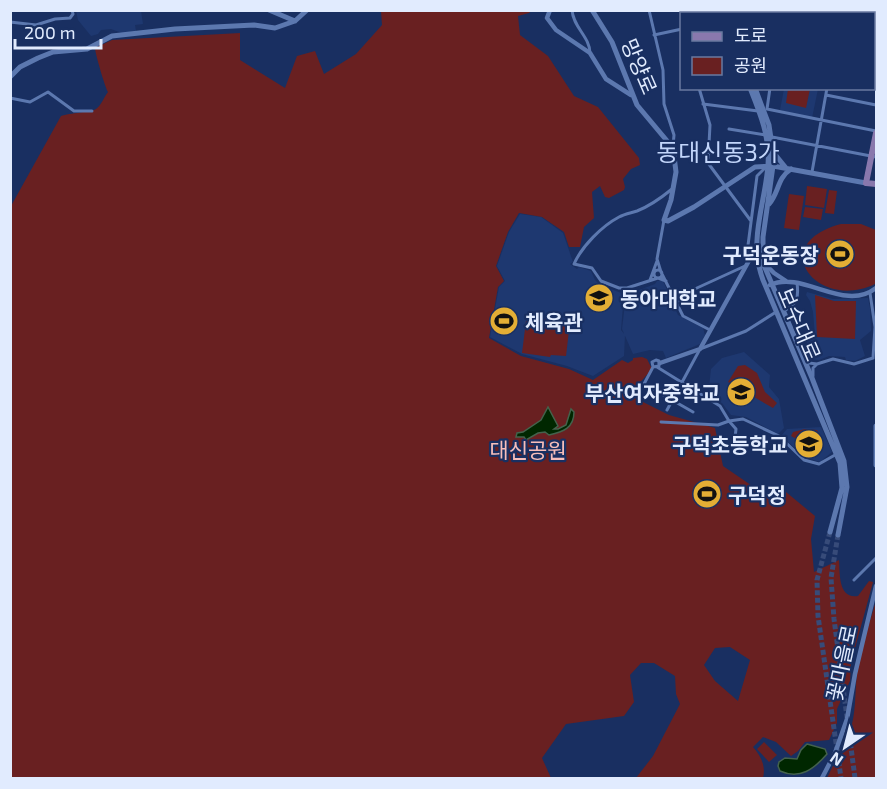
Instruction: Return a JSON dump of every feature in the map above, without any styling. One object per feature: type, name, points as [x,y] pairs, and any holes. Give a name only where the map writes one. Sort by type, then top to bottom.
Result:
[{"type":"main road","points":[[269,10],[295,21]]},
{"type":"main road","points":[[10,77],[20,67],[38,58],[53,52],[87,49],[112,36],[175,29],[254,25],[275,28],[295,21],[307,10]]},
{"type":"main road","name":"망양로","points":[[592,10],[612,42],[631,95],[673,148]]},
{"type":"main road","name":"보수대로","points":[[751,90],[762,109]]},
{"type":"main road","name":"보수대로","points":[[756,90],[773,152],[759,253],[769,285],[840,462],[842,488],[830,532]]},
{"type":"main road","points":[[856,181],[864,176],[874,156],[876,132]]},
{"type":"main road","name":"보수대로","points":[[768,136],[770,166],[767,205],[759,253],[769,285]]},
{"type":"main road","points":[[673,148],[674,187],[664,220],[668,221],[755,167],[770,166],[876,184]]},
{"type":"main road","points":[[773,152],[789,169]]},
{"type":"main road","points":[[866,183],[870,165]]},
{"type":"main road","points":[[767,205],[775,197],[783,174],[789,169]]},
{"type":"main road","points":[[671,200],[672,210],[681,214]]},
{"type":"main road","name":"보수대로","points":[[780,311],[812,378],[844,461],[847,478],[845,503],[838,535]]},
{"type":"main road","points":[[876,426],[876,465]]},
{"type":"street","points":[[10,22],[41,25],[55,19],[70,18],[73,14],[72,10]]},
{"type":"street","points":[[550,10],[547,18],[556,30],[590,53],[606,79],[631,95]]},
{"type":"street","points":[[572,10],[572,17],[590,44],[590,53]]},
{"type":"street","points":[[649,10],[663,70],[664,104],[674,135],[673,148]]},
{"type":"street","points":[[654,35],[680,29]]},
{"type":"street","points":[[700,90],[710,125],[708,163],[751,221]]},
{"type":"street","points":[[762,109],[769,90]]},
{"type":"street","points":[[812,173],[827,90]]},
{"type":"street","points":[[10,98],[30,102],[48,92],[74,111],[92,111]]},
{"type":"street","points":[[826,95],[876,105]]},
{"type":"street","points":[[704,104],[762,109],[876,132]]},
{"type":"street","points":[[729,129],[874,156]]},
{"type":"street","points":[[749,264],[747,253],[757,176],[770,166]]},
{"type":"street","points":[[661,272],[658,278],[620,288],[604,284],[592,268],[574,264],[606,226],[621,216],[639,211],[656,202],[674,187]]},
{"type":"street","points":[[650,280],[657,260],[664,220]]},
{"type":"street","points":[[668,410],[749,264],[759,253]]},
{"type":"street","points":[[581,254],[580,261],[583,266]]},
{"type":"street","points":[[657,260],[683,316],[711,330]]},
{"type":"street","points":[[763,263],[786,280],[843,296],[870,293],[876,288]]},
{"type":"street","points":[[676,303],[686,293],[749,264]]},
{"type":"street","points":[[654,272],[658,270],[661,272]]},
{"type":"street","points":[[654,272],[654,276],[666,281]]},
{"type":"street","points":[[769,285],[786,280]]},
{"type":"street","name":"보수대로","points":[[780,311],[795,304],[798,298],[797,284]]},
{"type":"street","points":[[802,356],[809,363],[817,364],[833,359],[854,364],[874,359],[875,327],[870,293]]},
{"type":"street","points":[[638,395],[657,366],[746,331],[780,311]]},
{"type":"street","points":[[812,378],[813,368],[817,364]]},
{"type":"street","points":[[657,366],[720,406],[736,429],[735,438],[745,442]]},
{"type":"street","points":[[644,384],[693,412]]},
{"type":"street","points":[[661,422],[718,425],[729,420],[743,419],[779,436],[811,464],[819,464],[837,454]]},
{"type":"street","points":[[854,580],[876,558]]},
{"type":"street","name":"꽃마을로","points":[[822,778],[835,753],[847,720],[855,674],[876,586]]},
{"type":"shaded area","points":[[76,11],[141,11],[143,24],[135,25],[136,31],[122,33],[111,29],[101,30],[98,34],[91,36],[78,20]]},
{"type":"shaded area","points":[[784,90],[818,90],[812,118],[780,110]]},
{"type":"shaded area","points":[[520,214],[541,217],[563,233],[573,262],[570,264],[577,269],[579,267],[591,271],[600,285],[624,294],[621,330],[625,335],[624,356],[593,376],[567,366],[522,354],[490,337],[499,287],[505,281],[497,266],[509,232]]},
{"type":"shaded area","points":[[657,281],[663,281],[678,315],[703,328],[705,335],[700,344],[666,358],[663,351],[650,350],[633,354],[622,329],[626,295],[655,284]]},
{"type":"shaded area","points":[[807,292],[833,299],[868,298],[871,331],[860,340],[865,356],[855,361],[846,360],[845,357],[829,356],[819,360],[809,359],[807,341],[815,336],[813,312],[806,295]]},
{"type":"shaded area","name":"부산여자중학교","points":[[744,352],[770,375],[769,387],[779,399],[784,428],[778,434],[746,417],[731,415],[722,403],[708,396],[711,369],[722,358]]},
{"type":"shaded area","points":[[548,407],[558,426],[554,429],[566,425],[571,409],[574,417],[570,426],[549,435],[545,432],[538,433],[526,440],[524,437],[516,437],[517,433],[523,432],[541,420]]},
{"type":"shaded area","name":"구덕초등학교","points":[[821,427],[832,452],[820,462],[807,458],[781,436],[787,429]]},
{"type":"shaded area","points":[[807,744],[825,749],[827,754],[806,772],[794,774],[780,771],[779,762],[785,758],[797,759]]},
{"type":"green space","name":"대신공원","points":[[381,11],[531,11],[518,16],[520,35],[548,56],[574,96],[598,107],[639,158],[640,165],[631,169],[623,179],[624,190],[609,198],[605,197],[600,186],[592,192],[594,218],[584,227],[580,247],[569,247],[564,232],[542,217],[519,213],[508,232],[496,266],[504,281],[498,287],[489,338],[521,356],[569,369],[593,380],[622,360],[628,363],[633,358],[647,359],[652,369],[629,395],[669,415],[715,428],[723,466],[767,496],[786,492],[815,516],[811,539],[814,572],[839,560],[843,590],[851,596],[858,596],[869,581],[873,582],[851,663],[850,681],[837,709],[837,723],[829,740],[805,742],[791,756],[776,742],[763,737],[753,747],[762,761],[763,778],[636,778],[653,756],[680,704],[676,694],[675,676],[654,663],[641,663],[630,675],[634,702],[624,716],[566,724],[542,758],[551,778],[11,778],[11,206],[61,116],[96,109],[108,92],[95,48],[112,40],[240,33],[240,60],[285,88],[297,56],[315,51],[324,74],[356,54],[382,25]],"holes":[[[730,647],[750,660],[738,701],[715,681],[704,665],[715,648]]]},
{"type":"green space","points":[[788,90],[810,90],[806,108],[786,103]]},
{"type":"green space","points":[[807,186],[827,189],[824,208],[805,205]]},
{"type":"green space","points":[[829,190],[837,191],[834,214],[825,213]]},
{"type":"green space","points":[[789,194],[804,196],[799,230],[784,228]]},
{"type":"green space","points":[[805,207],[823,209],[821,220],[803,217]]},
{"type":"green space","name":"구덕운동장","points":[[841,224],[861,224],[876,230],[875,284],[854,290],[835,289],[819,283],[808,272],[803,259],[806,246],[818,233]]},
{"type":"green space","points":[[815,295],[834,301],[856,301],[855,339],[817,337]]},
{"type":"green space","points":[[529,317],[570,322],[566,356],[551,355],[550,357],[522,353],[526,321]]},
{"type":"green space","points":[[745,365],[757,373],[765,392],[777,403],[773,408],[728,382],[738,366]]},
{"type":"green space","points":[[805,429],[817,430],[822,440],[813,448],[791,436],[793,432]]},
{"type":"green space","points":[[876,601],[876,778],[827,778],[852,724],[856,679]]},
{"type":"green space","points":[[764,742],[777,755],[769,762],[757,749]]},
{"type":"tunnel","points":[[830,532],[817,580],[818,616],[841,778]]},
{"type":"tunnel","points":[[838,535],[831,578],[834,619],[855,778]]},
{"type":"place","name":"구덕운동장","points":[[840,254]]},
{"type":"place","name":"동아대학교","points":[[599,298]]},
{"type":"place","name":"체육관","points":[[504,321]]},
{"type":"place","name":"부산여자중학교","points":[[741,392]]},
{"type":"place","name":"구덕초등학교","points":[[809,444]]},
{"type":"place","name":"구덕정","points":[[707,494]]},
{"type":"district","name":"동대신동3가","points":[[718,151]]}]
